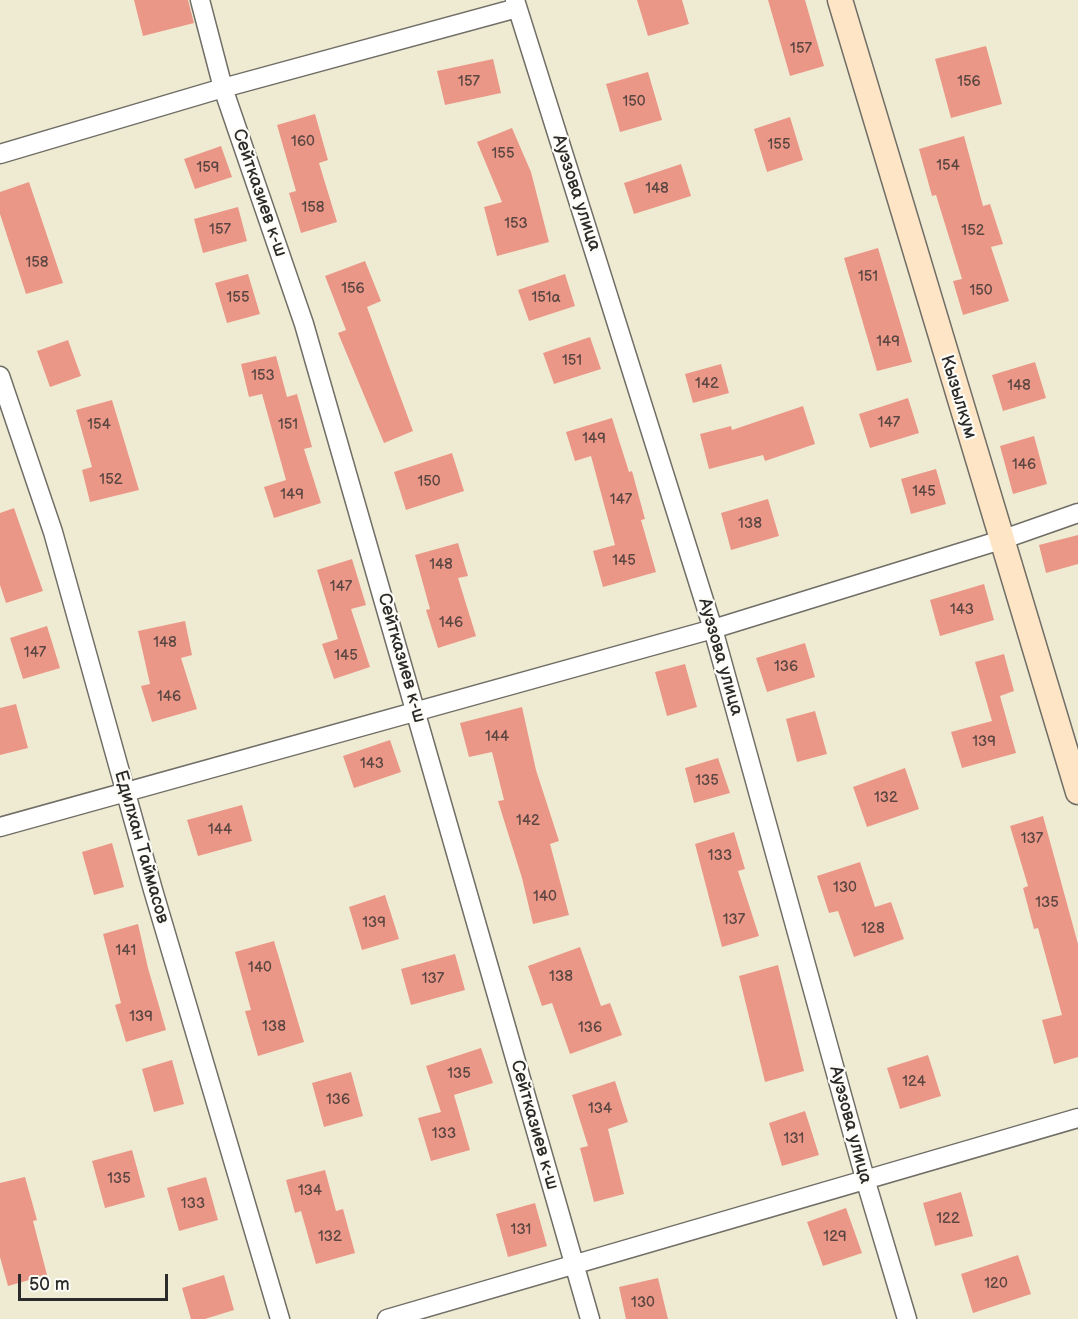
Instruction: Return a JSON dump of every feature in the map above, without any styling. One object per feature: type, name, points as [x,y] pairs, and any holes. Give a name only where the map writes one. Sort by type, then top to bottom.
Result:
[{"type":"street","name":"Сейтказиев к-ш","points":[[200,0],[223,88],[304,324],[590,1319]]},
{"type":"street","name":"Кызылкум","points":[[840,0],[1078,792]]},
{"type":"street","points":[[0,154],[516,4]]},
{"type":"street","name":"Ауэзова улица","points":[[516,4],[714,629],[866,1182],[907,1319]]},
{"type":"street","name":"Едилхан Таймасов","points":[[0,376],[53,532],[125,792],[280,1319]]},
{"type":"street","points":[[0,827],[714,629],[1001,540],[1078,513]]},
{"type":"street","points":[[387,1319],[866,1182],[1078,1118]]},
{"type":"building","points":[[134,0],[188,0],[194,23],[143,36]]},
{"type":"building","points":[[637,0],[682,0],[689,24],[648,36]]},
{"type":"building","points":[[768,0],[805,0],[824,66],[790,76]]},
{"type":"building","points":[[986,46],[1002,104],[951,118],[935,59]]},
{"type":"building","points":[[493,59],[501,93],[445,105],[437,71]]},
{"type":"building","points":[[648,72],[662,120],[620,132],[606,84]]},
{"type":"building","points":[[315,114],[328,160],[319,163],[337,222],[301,233],[289,193],[296,191],[277,125]]},
{"type":"building","points":[[790,117],[803,160],[767,172],[754,129]]},
{"type":"building","points":[[512,128],[531,172],[549,242],[497,256],[484,207],[502,202],[477,142]]},
{"type":"building","points":[[964,136],[983,206],[990,204],[1003,244],[991,247],[1009,301],[963,315],[953,281],[962,279],[936,195],[932,196],[919,149]]},
{"type":"building","points":[[221,146],[232,177],[195,189],[184,159]]},
{"type":"building","points":[[681,164],[691,196],[634,214],[624,183]]},
{"type":"building","points":[[29,182],[63,283],[26,294],[0,214],[0,192]]},
{"type":"building","points":[[238,207],[247,241],[203,253],[194,219]]},
{"type":"building","points":[[878,248],[912,362],[877,371],[844,258]]},
{"type":"building","points":[[365,261],[381,301],[367,307],[413,431],[384,443],[338,333],[346,330],[325,276]]},
{"type":"building","points":[[248,274],[260,314],[227,323],[215,283]]},
{"type":"building","points":[[565,274],[575,306],[529,321],[518,290]]},
{"type":"building","points":[[590,337],[601,369],[554,384],[543,353]]},
{"type":"building","points":[[68,340],[81,376],[50,387],[37,351]]},
{"type":"building","points":[[276,356],[287,397],[297,394],[312,447],[304,449],[321,503],[274,518],[264,487],[286,480],[262,394],[249,397],[241,364]]},
{"type":"building","points":[[1035,362],[1046,398],[1003,411],[992,375]]},
{"type":"building","points":[[721,364],[729,393],[693,403],[685,374]]},
{"type":"building","points":[[908,398],[919,433],[870,448],[859,414]]},
{"type":"building","points":[[112,400],[139,490],[90,502],[82,470],[92,467],[76,410]]},
{"type":"building","points":[[803,406],[815,444],[765,461],[763,455],[709,469],[700,434],[731,426],[732,430]]},
{"type":"building","points":[[612,418],[629,472],[632,471],[645,519],[641,520],[656,572],[603,587],[593,551],[615,545],[591,456],[575,461],[566,432]]},
{"type":"building","points":[[1034,436],[1047,484],[1013,494],[1000,446]]},
{"type":"building","points":[[452,453],[464,491],[406,510],[394,472]]},
{"type":"building","points":[[936,469],[946,504],[911,514],[901,479]]},
{"type":"building","points":[[768,499],[779,536],[731,550],[721,513]]},
{"type":"building","points":[[14,508],[43,591],[6,603],[0,585],[0,513]]},
{"type":"building","points":[[1078,535],[1078,564],[1046,573],[1039,545]]},
{"type":"building","points":[[458,543],[468,576],[458,578],[476,636],[438,648],[426,610],[430,609],[415,555]]},
{"type":"building","points":[[352,559],[366,605],[351,609],[370,667],[334,679],[322,644],[338,639],[317,570]]},
{"type":"building","points":[[984,584],[994,620],[940,636],[930,600]]},
{"type":"building","points":[[185,621],[192,655],[181,658],[197,709],[152,722],[141,686],[150,684],[138,631]]},
{"type":"building","points":[[47,626],[60,668],[23,679],[10,638]]},
{"type":"building","points":[[805,643],[815,677],[767,692],[756,658]]},
{"type":"building","points":[[1004,654],[1014,691],[1000,696],[1016,753],[962,768],[951,732],[992,721],[975,662]]},
{"type":"building","points":[[685,664],[697,707],[667,716],[655,672]]},
{"type":"building","points":[[16,704],[28,748],[0,755],[0,708]]},
{"type":"building","points":[[522,707],[536,770],[559,841],[550,844],[569,915],[533,924],[522,878],[498,801],[504,800],[492,752],[469,757],[460,723]]},
{"type":"building","points":[[815,711],[827,754],[797,762],[786,719]]},
{"type":"building","points":[[390,740],[401,772],[354,788],[343,756]]},
{"type":"building","points":[[718,758],[730,793],[694,803],[685,768]]},
{"type":"building","points":[[905,768],[919,809],[867,827],[853,787]]},
{"type":"building","points":[[242,805],[252,841],[198,856],[187,820]]},
{"type":"building","points":[[1043,816],[1078,944],[1078,1057],[1054,1064],[1042,1020],[1062,1015],[1038,928],[1034,929],[1023,888],[1028,886],[1010,826]]},
{"type":"building","points":[[734,832],[745,869],[738,871],[759,936],[722,947],[695,844]]},
{"type":"building","points":[[112,843],[124,887],[94,895],[82,852]]},
{"type":"building","points":[[860,862],[875,907],[891,902],[904,939],[854,957],[838,911],[829,913],[817,876]]},
{"type":"building","points":[[385,895],[399,939],[362,950],[349,907]]},
{"type":"building","points":[[138,924],[166,1030],[126,1042],[115,1005],[121,1003],[103,934]]},
{"type":"building","points":[[274,941],[304,1042],[258,1056],[245,1011],[251,1010],[235,952]]},
{"type":"building","points":[[580,947],[601,1006],[610,1003],[622,1035],[570,1054],[552,1003],[542,1006],[528,966]]},
{"type":"building","points":[[455,954],[465,990],[411,1005],[401,969]]},
{"type":"building","points":[[778,965],[804,1071],[765,1082],[739,976]]},
{"type":"building","points":[[481,1048],[493,1083],[454,1095],[470,1150],[431,1161],[418,1118],[441,1112],[426,1066]]},
{"type":"building","points":[[928,1055],[941,1096],[900,1109],[887,1068]]},
{"type":"building","points":[[172,1060],[184,1104],[154,1112],[142,1069]]},
{"type":"building","points":[[351,1072],[363,1116],[324,1127],[312,1083]]},
{"type":"building","points":[[615,1081],[628,1122],[608,1129],[624,1194],[594,1202],[580,1148],[588,1146],[572,1095]]},
{"type":"building","points":[[805,1111],[819,1155],[782,1166],[769,1123]]},
{"type":"building","points":[[132,1150],[145,1197],[105,1208],[92,1161]]},
{"type":"building","points":[[325,1170],[336,1211],[343,1209],[355,1253],[316,1264],[301,1211],[295,1213],[286,1180]]},
{"type":"building","points":[[25,1177],[37,1220],[33,1221],[47,1275],[8,1286],[0,1257],[0,1183]]},
{"type":"building","points":[[206,1177],[218,1220],[179,1231],[167,1188]]},
{"type":"building","points":[[961,1192],[973,1236],[935,1246],[923,1203]]},
{"type":"building","points":[[535,1203],[547,1246],[508,1257],[496,1214]]},
{"type":"building","points":[[846,1208],[862,1253],[823,1266],[807,1222]]},
{"type":"building","points":[[1018,1255],[1031,1294],[973,1313],[961,1274]]},
{"type":"building","points":[[224,1275],[234,1310],[205,1319],[191,1319],[182,1288]]},
{"type":"building","points":[[658,1278],[668,1319],[626,1319],[619,1287]]}]
